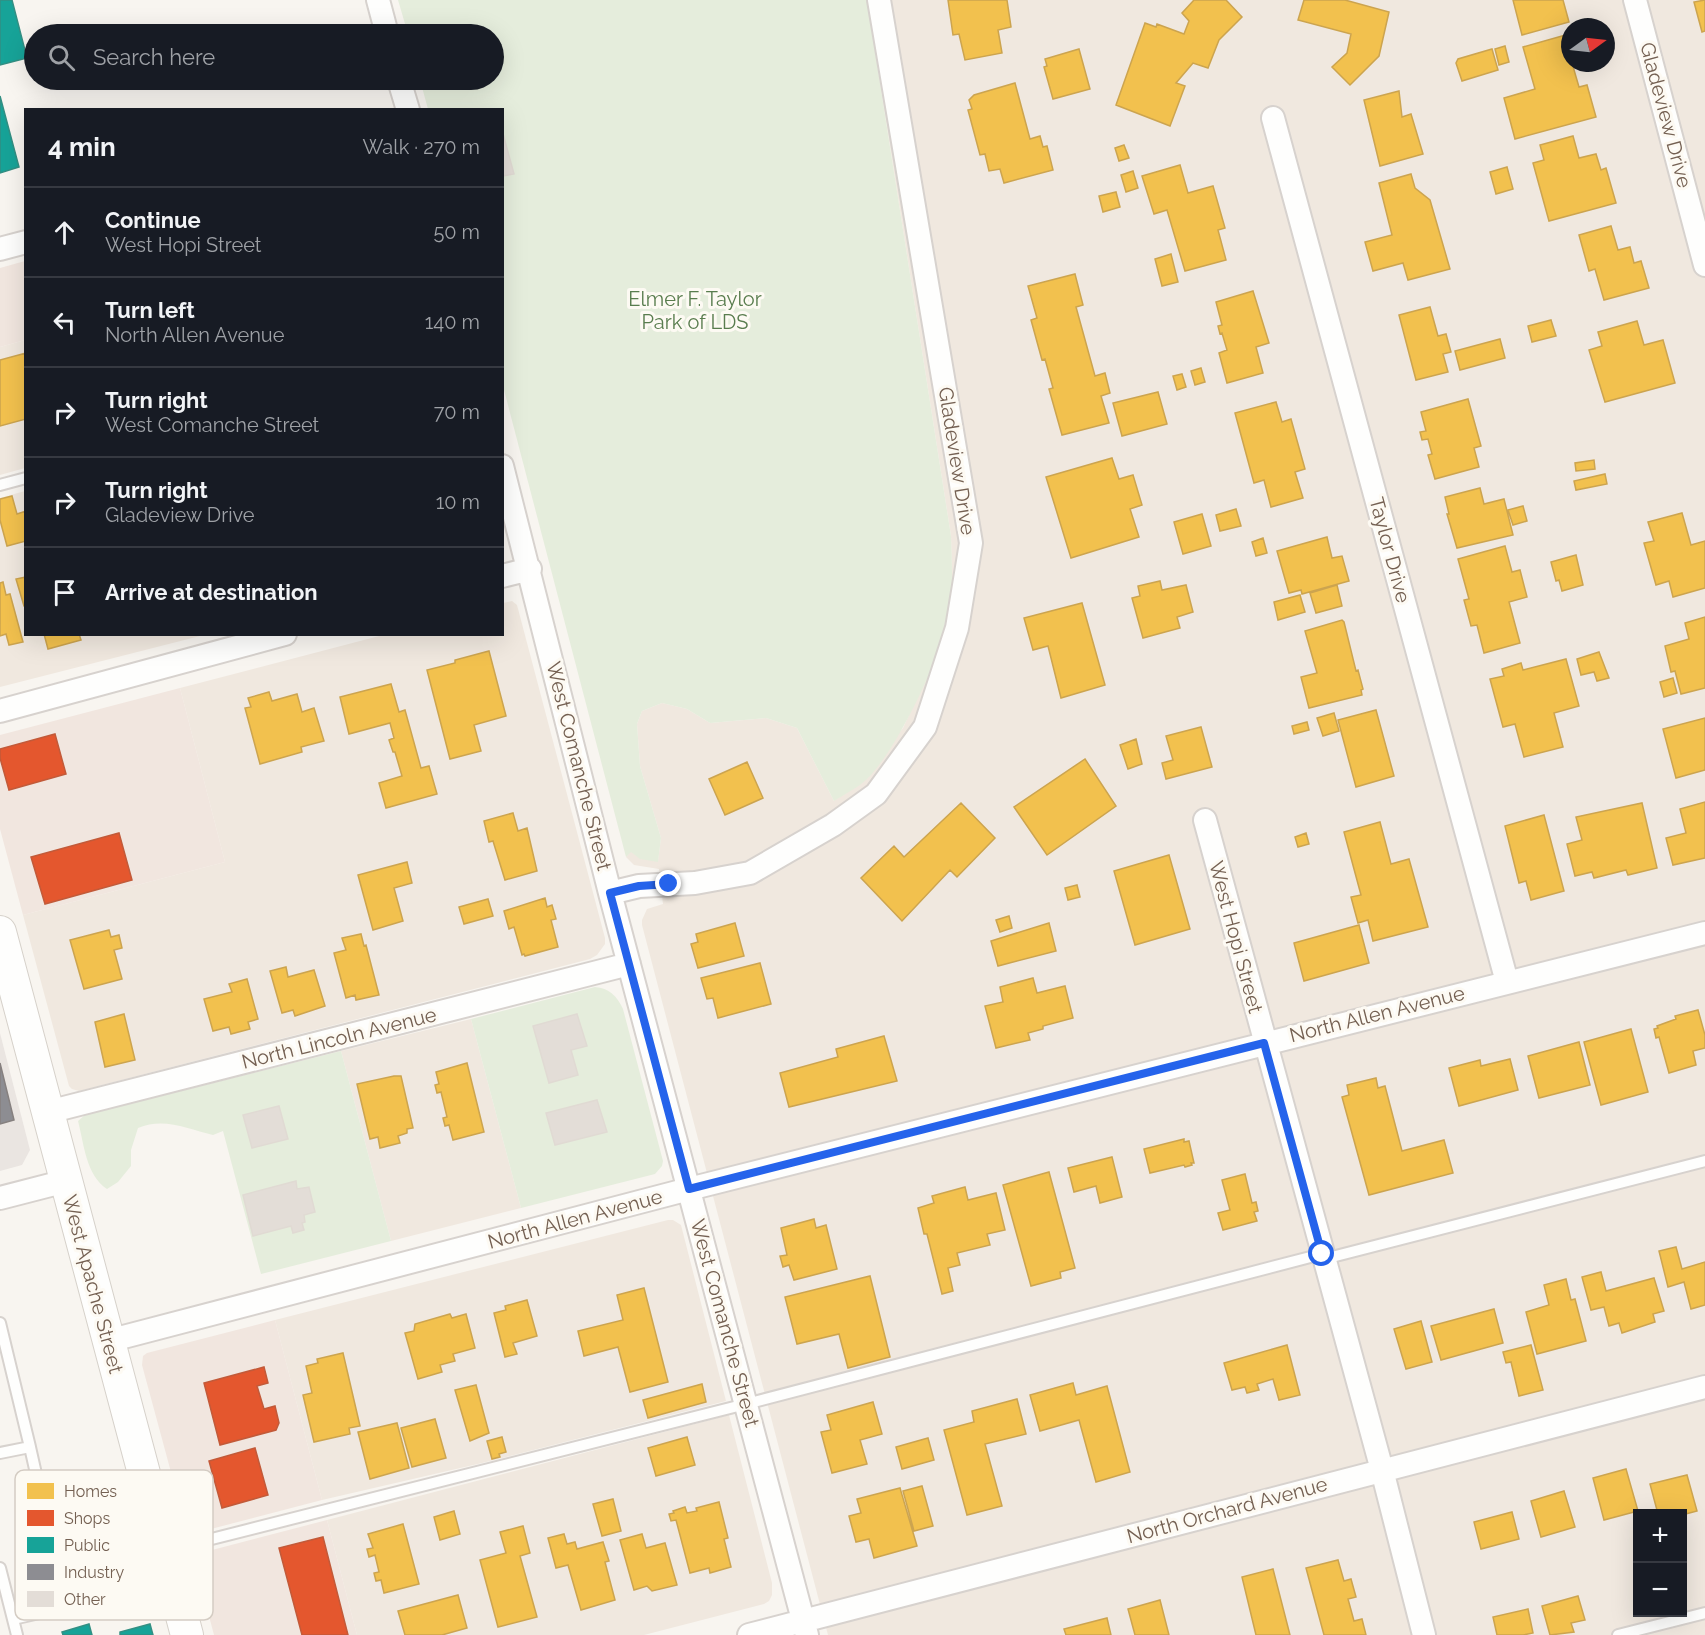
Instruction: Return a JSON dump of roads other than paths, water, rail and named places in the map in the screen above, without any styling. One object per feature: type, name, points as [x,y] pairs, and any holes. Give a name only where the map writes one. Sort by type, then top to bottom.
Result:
[{"type":"main road","name":"West Apache Street","points":[[0,932],[143,1470]]},
{"type":"main road","name":"West Apache Street","points":[[183,1620],[187,1635]]},
{"type":"street","points":[[378,0],[384,24]]},
{"type":"street","name":"Gladeview Drive","points":[[610,893],[639,886],[695,883],[750,873],[833,825],[876,794],[926,727],[957,628],[971,543],[879,0]]},
{"type":"street","name":"Gladeview Drive","points":[[1635,0],[1705,265]]},
{"type":"street","points":[[402,90],[407,108]]},
{"type":"street","name":"Taylor Drive","points":[[1273,118],[1507,982]]},
{"type":"street","points":[[0,249],[24,243]]},
{"type":"street","name":"West Comanche Street","points":[[504,473],[610,893],[805,1628]]},
{"type":"street","points":[[504,576],[530,569]]},
{"type":"street","points":[[0,711],[278,636]]},
{"type":"street","name":"West Hopi Street","points":[[1205,820],[1382,1470],[1424,1635]]},
{"type":"street","name":"North Allen Avenue","points":[[108,1341],[689,1189],[1705,933]]},
{"type":"street","name":"North Lincoln Avenue","points":[[48,1112],[629,964]]},
{"type":"street","points":[[0,1198],[66,1181]]},
{"type":"street","name":"North Orchard Avenue","points":[[749,1635],[805,1628],[1382,1470],[1705,1387]]},
{"type":"lane","points":[[0,485],[24,479]]},
{"type":"lane","points":[[213,1538],[1705,1161]]},
{"type":"lane","points":[[0,1323],[35,1470]]},
{"type":"lane","points":[[0,1453],[30,1447]]},
{"type":"lane","points":[[0,1568],[17,1635]]},
{"type":"lane","points":[[1618,1635],[1705,1613]]},
{"type":"park label","name":"Elmer F. Taylor Park of LDS","points":[[695,310]]}]
